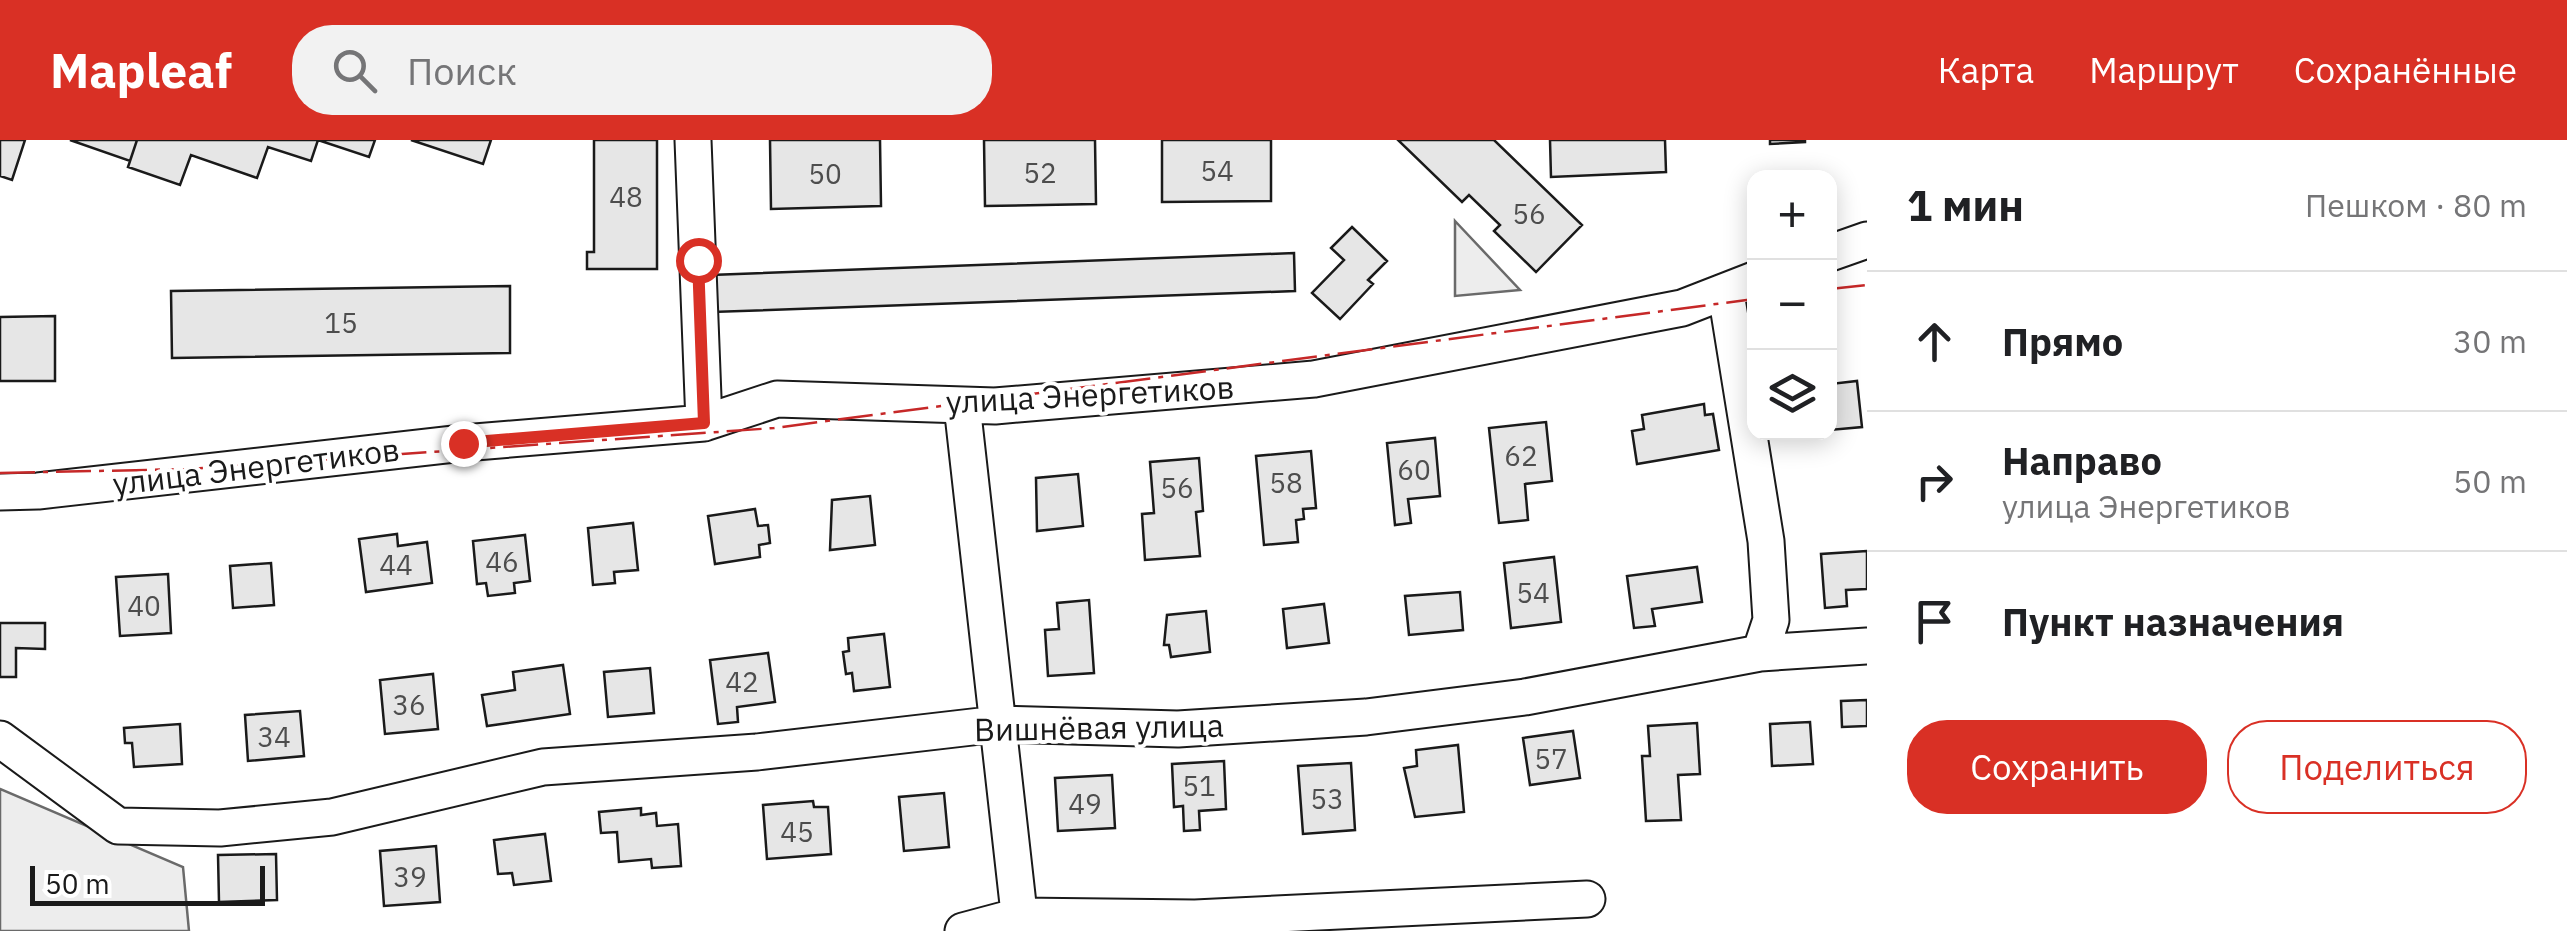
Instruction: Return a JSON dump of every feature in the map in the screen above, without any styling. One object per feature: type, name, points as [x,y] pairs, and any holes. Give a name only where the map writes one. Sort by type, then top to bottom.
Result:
[{"type":"street","points":[[693,140],[704,423]]},
{"type":"street","points":[[1837,251],[1867,240]]},
{"type":"street","points":[[1740,286],[1771,620],[1760,653]]},
{"type":"street","name":"улица Энергетиков","points":[[0,492],[38,491],[463,443],[704,423],[777,399],[995,406],[1314,379],[1682,308],[1740,286]]},
{"type":"street","points":[[962,405],[1020,923]]},
{"type":"street","name":"Вишнёвая улица","points":[[0,739],[118,826],[220,828],[332,816],[543,767],[758,752],[998,724],[1178,729],[1366,717],[1525,697],[1760,653],[1867,646]]},
{"type":"street","points":[[964,931],[1020,923],[1587,899]]},
{"type":"shaded area","points":[[1455,221],[1520,290],[1455,296]]},
{"type":"shaded area","points":[[0,789],[183,867],[189,931],[0,931]]},
{"type":"building","points":[[0,140],[25,140],[12,180],[0,176]]},
{"type":"building","points":[[70,140],[137,140],[130,161]]},
{"type":"building","points":[[137,140],[318,140],[311,161],[268,147],[257,178],[191,155],[180,185],[128,167]]},
{"type":"building","points":[[318,140],[375,140],[369,157]]},
{"type":"building","points":[[411,140],[491,140],[483,164]]},
{"type":"building","points":[[594,140],[657,140],[657,269],[587,269],[587,252],[594,252]]},
{"type":"building","points":[[770,140],[880,140],[881,206],[771,209]]},
{"type":"building","points":[[984,140],[1095,140],[1096,204],[985,206]]},
{"type":"building","points":[[1162,140],[1271,140],[1271,201],[1162,202]]},
{"type":"building","points":[[1398,140],[1494,140],[1582,225],[1536,272],[1494,231],[1500,225],[1469,195],[1462,202]]},
{"type":"building","points":[[1550,140],[1665,140],[1666,172],[1551,177]]},
{"type":"building","points":[[1770,140],[1805,140],[1805,142],[1770,144]]},
{"type":"building","points":[[1352,227],[1387,261],[1368,280],[1373,284],[1340,319],[1312,293],[1344,260],[1331,248]]},
{"type":"building","points":[[1294,253],[1295,291],[712,312],[711,275]]},
{"type":"building","points":[[510,286],[510,353],[172,358],[171,291]]},
{"type":"building","points":[[55,316],[55,381],[0,381],[0,317]]},
{"type":"building","points":[[1857,381],[1862,427],[1837,429],[1837,383]]},
{"type":"building","points":[[1704,404],[1705,415],[1713,414],[1719,450],[1637,464],[1632,431],[1644,429],[1642,415]]},
{"type":"building","points":[[1546,422],[1552,481],[1525,484],[1528,520],[1499,523],[1489,428]]},
{"type":"building","points":[[1435,438],[1440,496],[1408,499],[1411,523],[1395,525],[1387,443]]},
{"type":"building","points":[[1311,451],[1316,508],[1303,509],[1304,519],[1296,520],[1298,542],[1264,545],[1256,456]]},
{"type":"building","points":[[1199,458],[1203,511],[1196,512],[1200,556],[1145,560],[1142,514],[1154,513],[1150,462]]},
{"type":"building","points":[[1078,474],[1083,526],[1037,531],[1036,478]]},
{"type":"building","points":[[870,496],[875,545],[830,550],[832,500]]},
{"type":"building","points":[[755,509],[758,526],[768,525],[770,543],[759,545],[760,557],[715,564],[708,516]]},
{"type":"building","points":[[633,523],[638,570],[614,572],[615,583],[593,585],[588,528]]},
{"type":"building","points":[[397,534],[398,546],[427,542],[432,583],[366,592],[359,539]]},
{"type":"building","points":[[525,535],[530,581],[514,583],[515,593],[488,596],[486,583],[477,584],[473,541]]},
{"type":"building","points":[[1867,551],[1867,589],[1846,590],[1847,606],[1825,608],[1821,554]]},
{"type":"building","points":[[1554,557],[1561,622],[1511,628],[1504,563]]},
{"type":"building","points":[[271,563],[274,605],[233,608],[230,566]]},
{"type":"building","points":[[1697,567],[1702,602],[1652,609],[1655,626],[1634,628],[1627,576]]},
{"type":"building","points":[[168,574],[171,633],[120,636],[116,577]]},
{"type":"building","points":[[1460,592],[1463,630],[1409,635],[1405,596]]},
{"type":"building","points":[[1089,600],[1094,673],[1048,676],[1045,630],[1059,629],[1057,603]]},
{"type":"building","points":[[1324,604],[1329,643],[1287,648],[1283,609]]},
{"type":"building","points":[[1206,611],[1210,652],[1171,657],[1169,645],[1164,645],[1167,615]]},
{"type":"building","points":[[0,623],[45,623],[45,649],[16,648],[16,677],[0,677]]},
{"type":"building","points":[[884,634],[890,687],[854,691],[852,673],[846,674],[843,652],[849,651],[848,638]]},
{"type":"building","points":[[768,653],[775,702],[737,707],[738,722],[718,724],[710,660]]},
{"type":"building","points":[[563,665],[570,714],[487,726],[482,695],[515,690],[513,672]]},
{"type":"building","points":[[650,668],[654,713],[608,717],[604,672]]},
{"type":"building","points":[[433,674],[438,729],[385,734],[380,680]]},
{"type":"building","points":[[1867,700],[1867,726],[1842,727],[1841,701]]},
{"type":"building","points":[[300,711],[304,756],[248,761],[245,715]]},
{"type":"building","points":[[1810,722],[1813,764],[1772,766],[1770,724]]},
{"type":"building","points":[[1697,723],[1700,774],[1678,775],[1681,820],[1646,821],[1642,756],[1650,756],[1648,726]]},
{"type":"building","points":[[180,724],[182,764],[134,767],[132,743],[125,743],[124,728]]},
{"type":"building","points":[[1573,731],[1580,778],[1530,785],[1523,738]]},
{"type":"building","points":[[1458,745],[1464,812],[1415,817],[1404,768],[1417,766],[1416,750]]},
{"type":"building","points":[[1224,761],[1226,809],[1199,811],[1200,830],[1184,831],[1183,806],[1174,807],[1172,764]]},
{"type":"building","points":[[1351,763],[1355,830],[1303,834],[1298,766]]},
{"type":"building","points":[[1112,775],[1115,828],[1058,831],[1055,778]]},
{"type":"building","points":[[944,793],[949,847],[904,851],[899,797]]},
{"type":"building","points":[[813,801],[814,807],[828,807],[831,854],[767,859],[763,805]]},
{"type":"building","points":[[641,808],[641,815],[656,813],[657,826],[678,824],[681,866],[652,868],[651,859],[619,862],[617,832],[601,833],[599,812]]},
{"type":"building","points":[[545,834],[551,881],[514,885],[512,873],[498,874],[494,840]]},
{"type":"building","points":[[436,846],[440,902],[384,906],[380,851]]},
{"type":"building","points":[[276,854],[277,900],[219,902],[218,855]]},
{"type":"power","points":[[1837,288],[1867,285]]},
{"type":"power","points":[[0,473],[189,469],[774,428],[1747,300]]},
{"type":"route","points":[[463,443],[704,423],[698,260]]}]
